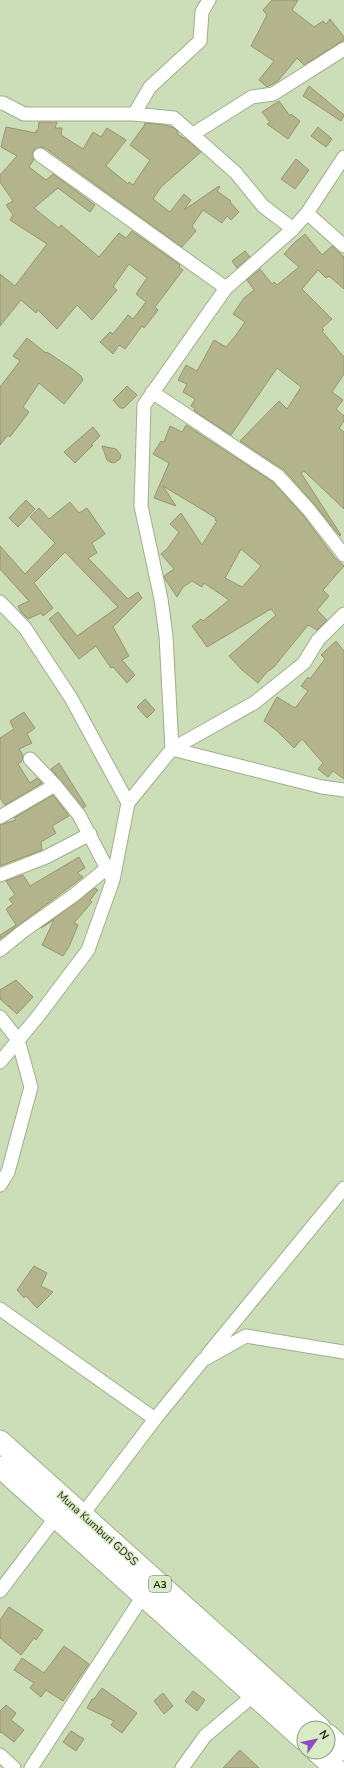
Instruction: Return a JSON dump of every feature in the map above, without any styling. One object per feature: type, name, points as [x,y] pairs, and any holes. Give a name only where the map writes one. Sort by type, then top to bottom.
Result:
[{"type":"highway","name":"Muna Kumburi GDSS","points":[[0,1441],[311,1720]]},
{"type":"highway","name":"Muna Kumburi GDSS","points":[[0,1467],[296,1733]]},
{"type":"highway","points":[[336,1742],[344,1750]]},
{"type":"highway","points":[[326,1760],[335,1768]]},
{"type":"street","points":[[134,114],[150,88],[200,41],[202,12],[209,0]]},
{"type":"street","points":[[193,134],[252,97],[273,94],[344,49]]},
{"type":"street","points":[[0,103],[3,103],[24,114],[134,114],[174,118],[236,173],[263,206],[293,229]]},
{"type":"street","points":[[40,155],[226,288]]},
{"type":"street","points":[[172,749],[166,636],[161,599],[141,506],[144,405],[226,288],[293,229],[307,213],[344,157]]},
{"type":"street","points":[[307,213],[344,246]]},
{"type":"street","points":[[152,392],[278,476],[309,510],[344,555]]},
{"type":"street","points":[[0,602],[24,628],[71,698],[128,803]]},
{"type":"street","points":[[1,1058],[39,1015],[88,950],[113,880],[128,803],[172,749],[254,704],[304,663],[318,640],[344,614]]},
{"type":"street","points":[[172,749],[322,787],[344,790]]},
{"type":"street","points":[[30,760],[55,785],[79,815],[113,880]]},
{"type":"street","points":[[0,817],[55,785]]},
{"type":"street","points":[[0,875],[46,857],[90,834]]},
{"type":"street","points":[[0,950],[22,932],[74,895],[107,868]]},
{"type":"street","points":[[0,1017],[18,1040],[31,1087],[8,1172],[0,1185]]},
{"type":"street","points":[[83,1514],[155,1419],[344,1188]]},
{"type":"street","points":[[0,1309],[155,1419]]},
{"type":"street","points":[[203,1360],[246,1336],[344,1352]]},
{"type":"street","points":[[0,1591],[56,1517]]},
{"type":"street","points":[[31,1768],[143,1596]]},
{"type":"street","points":[[182,1768],[205,1736],[254,1695]]},
{"type":"street","points":[[0,1755],[14,1768]]},
{"type":"building","points":[[272,0],[298,0],[292,10],[314,27],[323,21],[326,24],[330,19],[344,37],[344,40],[304,65],[297,58],[278,81],[267,87],[259,80],[274,61],[251,46],[267,15],[263,10]]},
{"type":"building","points":[[309,86],[344,115],[341,121],[303,96]]},
{"type":"building","points":[[279,101],[290,116],[291,114],[300,121],[288,139],[267,124],[270,122],[262,112]]},
{"type":"building","points":[[39,122],[57,122],[55,128],[62,128],[61,135],[83,149],[93,132],[101,137],[107,128],[126,140],[106,166],[128,184],[129,182],[133,185],[150,160],[130,145],[145,123],[165,125],[174,128],[178,132],[177,134],[201,152],[161,187],[153,199],[170,212],[184,194],[191,200],[184,210],[219,186],[220,187],[217,191],[231,201],[230,202],[239,212],[231,220],[227,216],[222,223],[203,210],[192,226],[196,231],[182,247],[45,148],[40,147],[34,150],[32,155],[34,159],[29,167],[46,180],[53,174],[95,205],[90,212],[58,188],[34,208],[59,228],[61,225],[99,257],[119,233],[126,238],[132,231],[180,265],[179,267],[183,270],[155,307],[158,310],[144,328],[142,326],[125,349],[119,345],[113,354],[100,342],[110,332],[113,334],[128,315],[133,319],[146,302],[136,294],[147,278],[129,264],[113,287],[117,290],[92,320],[77,305],[57,329],[38,310],[36,313],[21,300],[0,326],[0,274],[15,286],[47,244],[10,220],[13,215],[6,205],[13,201],[0,182],[0,175],[17,156],[1,147],[6,127],[36,133],[36,130],[38,131]]},
{"type":"building","points":[[318,127],[332,139],[326,147],[311,136]]},
{"type":"building","points":[[296,159],[309,170],[295,189],[281,179]]},
{"type":"building","points":[[305,234],[322,255],[332,246],[344,257],[344,289],[329,276],[326,278],[318,270],[302,289],[332,319],[322,328],[324,330],[322,331],[344,357],[344,374],[332,392],[343,400],[336,409],[344,416],[344,421],[339,428],[344,432],[344,509],[304,471],[301,473],[341,535],[340,536],[284,470],[240,441],[279,401],[287,409],[301,387],[277,368],[231,435],[194,411],[195,408],[191,406],[195,399],[183,392],[187,384],[178,380],[186,365],[197,371],[214,340],[226,347],[245,322],[233,314],[244,298],[254,290],[247,280],[260,269],[272,284],[274,282],[277,285],[299,267],[284,254]]},
{"type":"building","points":[[245,251],[250,257],[237,268],[232,261]]},
{"type":"building","points":[[27,338],[46,353],[47,352],[71,368],[81,376],[83,380],[64,404],[39,383],[23,407],[29,412],[10,437],[8,435],[0,445],[0,387],[20,361],[13,356]]},
{"type":"building","points":[[127,386],[137,395],[124,408],[120,408],[113,400]]},
{"type":"building","points":[[186,425],[273,482],[303,515],[334,557],[344,566],[323,590],[329,596],[317,610],[327,620],[317,630],[308,625],[274,667],[267,672],[258,683],[241,669],[229,656],[276,615],[271,609],[207,647],[192,626],[201,619],[203,621],[229,600],[204,583],[202,587],[192,581],[183,587],[177,597],[164,576],[174,569],[161,554],[167,549],[179,532],[170,524],[181,513],[202,545],[217,521],[215,520],[216,518],[163,486],[176,506],[154,498],[169,463],[153,454],[161,441],[164,442],[170,426],[182,432]],"holes":[[[241,549],[261,566],[242,587],[225,578]]]},
{"type":"building","points":[[93,427],[100,436],[75,463],[64,452]]},
{"type":"building","points":[[102,446],[116,449],[121,455],[120,459],[114,463],[107,460]]},
{"type":"building","points":[[26,500],[35,509],[18,527],[9,518]]},
{"type":"building","points":[[70,502],[79,513],[87,508],[105,534],[92,543],[97,553],[88,558],[128,599],[138,592],[142,598],[113,627],[129,656],[122,660],[135,675],[127,683],[113,667],[111,668],[96,646],[79,659],[49,619],[58,612],[77,636],[118,607],[65,552],[34,583],[53,608],[43,616],[41,613],[28,619],[21,612],[18,606],[29,601],[0,569],[0,546],[25,574],[55,543],[30,517],[39,508],[49,519]]},
{"type":"building","points":[[336,641],[344,651],[344,779],[333,771],[328,777],[318,769],[323,763],[302,739],[294,748],[277,731],[264,721],[277,697],[295,708],[308,691],[301,686],[308,677],[310,679],[325,659],[321,655]]},
{"type":"building","points":[[145,699],[155,710],[147,718],[137,707]]},
{"type":"building","points":[[24,712],[35,728],[27,734],[32,743],[19,749],[23,755],[22,761],[18,764],[30,783],[37,778],[42,783],[5,805],[0,798],[0,738],[14,729],[10,721]]},
{"type":"building","points":[[59,763],[86,806],[83,808],[51,769]]},
{"type":"building","points":[[53,795],[69,816],[52,826],[56,833],[41,842],[42,850],[0,866],[0,825],[16,820],[14,818]]},
{"type":"building","points":[[79,857],[85,868],[77,873],[83,877],[0,939],[0,935],[16,925],[6,909],[13,904],[9,899],[15,895],[6,881],[23,875],[30,886]]},
{"type":"building","points":[[95,888],[98,890],[90,900],[92,902],[74,923],[78,925],[69,947],[63,956],[42,945],[54,920],[41,928]]},
{"type":"building","points":[[16,980],[33,997],[17,1014],[0,999],[0,990]]},
{"type":"building","points":[[34,1266],[47,1273],[41,1286],[53,1292],[37,1308],[26,1296],[24,1298],[17,1290]]},
{"type":"building","points":[[9,1607],[43,1630],[36,1640],[34,1638],[21,1655],[0,1638],[0,1620]]},
{"type":"building","points":[[64,1646],[89,1664],[63,1701],[46,1690],[41,1697],[30,1688],[34,1683],[14,1670],[22,1658],[44,1673]]},
{"type":"building","points":[[102,1688],[137,1713],[122,1733],[111,1725],[114,1721],[87,1708],[92,1699],[94,1699]]},
{"type":"building","points":[[193,1691],[205,1700],[197,1711],[185,1701]]},
{"type":"building","points":[[163,1693],[173,1706],[164,1714],[154,1701]]},
{"type":"building","points":[[6,1705],[16,1713],[11,1720],[24,1730],[14,1742],[1,1732],[0,1733],[0,1711]]},
{"type":"building","points":[[71,1731],[84,1739],[76,1751],[63,1742]]},
{"type":"building","points":[[240,1750],[259,1768],[223,1768]]}]
